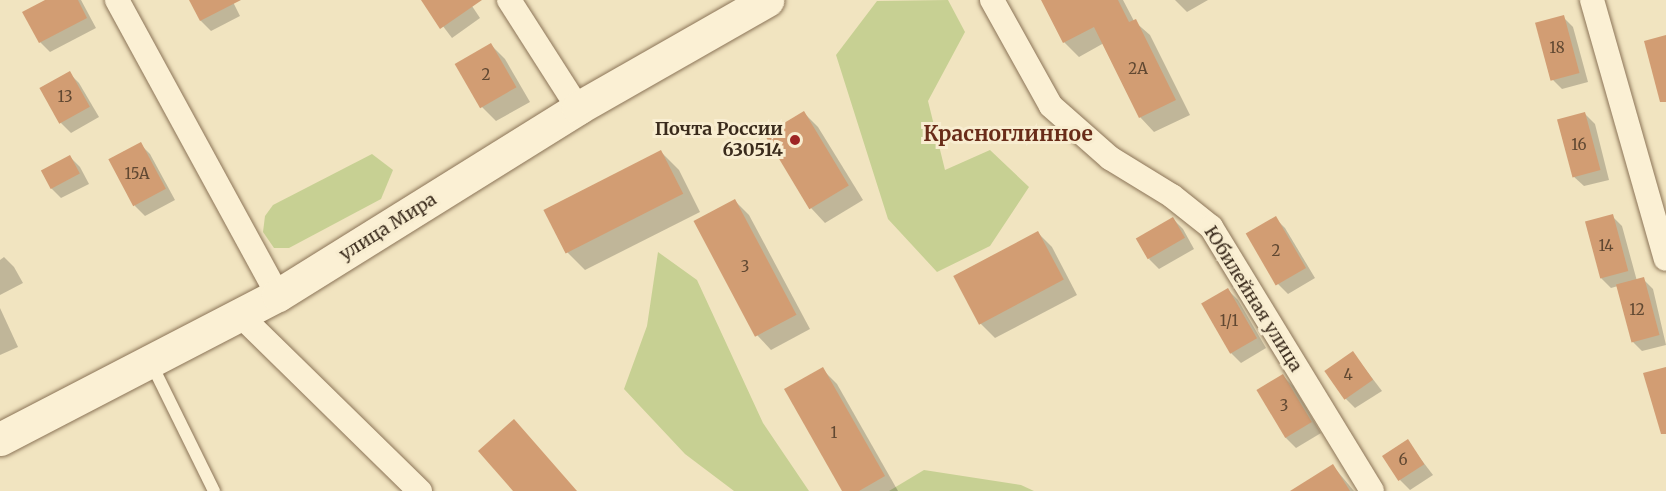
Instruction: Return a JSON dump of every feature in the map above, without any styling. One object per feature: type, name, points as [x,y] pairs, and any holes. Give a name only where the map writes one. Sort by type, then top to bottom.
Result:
[{"type":"street","points":[[117,0],[279,295]]},
{"type":"street","points":[[509,0],[578,108]]},
{"type":"street","name":"улица Мира","points":[[0,439],[279,295],[578,108],[767,0]]},
{"type":"street","name":"Юбилейная улица","points":[[992,0],[1051,106],[1110,159],[1172,196],[1211,227],[1372,491]]},
{"type":"street","points":[[1592,0],[1666,259]]},
{"type":"street","points":[[240,315],[420,491]]},
{"type":"lane","points":[[150,360],[214,491]]},
{"type":"green space","points":[[948,0],[965,32],[928,101],[945,170],[990,150],[1029,187],[990,246],[937,272],[888,219],[836,55],[877,1]]},
{"type":"green space","points":[[372,154],[393,170],[381,199],[289,248],[274,248],[263,232],[265,216],[273,205]]},
{"type":"green space","points":[[658,252],[697,280],[763,423],[809,491],[734,491],[685,454],[624,389],[647,326]]},
{"type":"green space","points":[[924,470],[1021,485],[1034,491],[889,491]]},
{"type":"building","points":[[45,0],[78,0],[87,18],[39,43],[22,12]]},
{"type":"building","points":[[189,0],[241,0],[200,21]]},
{"type":"building","points":[[421,0],[482,0],[440,29]]},
{"type":"building","points":[[1041,0],[1118,0],[1129,22],[1136,19],[1176,100],[1139,118],[1094,27],[1063,43]]},
{"type":"building","points":[[1564,15],[1580,73],[1551,81],[1535,23]]},
{"type":"building","points":[[1666,35],[1666,102],[1660,102],[1644,41]]},
{"type":"building","points":[[491,43],[516,87],[480,108],[455,64]]},
{"type":"building","points":[[70,71],[90,107],[59,124],[39,88]]},
{"type":"building","points":[[804,111],[849,186],[809,209],[765,135]]},
{"type":"building","points":[[1585,112],[1601,170],[1573,177],[1557,120]]},
{"type":"building","points":[[141,142],[166,189],[133,206],[108,159]]},
{"type":"building","points":[[661,150],[683,194],[566,254],[543,210]]},
{"type":"building","points":[[70,155],[80,174],[51,189],[41,170]]},
{"type":"building","points":[[735,199],[797,315],[755,337],[694,221]]},
{"type":"building","points":[[1613,214],[1628,271],[1600,278],[1585,222]]},
{"type":"building","points":[[1276,216],[1306,268],[1276,285],[1246,234]]},
{"type":"building","points":[[1173,217],[1185,238],[1148,259],[1136,238]]},
{"type":"building","points":[[1038,231],[1064,280],[979,325],[953,276]]},
{"type":"building","points":[[1644,277],[1660,335],[1632,342],[1616,285]]},
{"type":"building","points":[[1228,288],[1257,338],[1230,354],[1201,304]]},
{"type":"building","points":[[1353,351],[1373,380],[1344,400],[1324,371]]},
{"type":"building","points":[[823,367],[885,476],[859,491],[842,491],[784,389]]},
{"type":"building","points":[[1666,367],[1666,434],[1661,434],[1643,373]]},
{"type":"building","points":[[1283,374],[1312,422],[1285,438],[1256,390]]},
{"type":"building","points":[[514,419],[577,491],[513,491],[478,451]]},
{"type":"building","points":[[1408,439],[1424,464],[1398,481],[1382,456]]},
{"type":"building","points":[[1333,464],[1350,491],[1290,491]]},
{"type":"place","name":"Почта России 630514","points":[[795,140]]},
{"type":"district","name":"Красноглинное","points":[[1008,134]]}]
